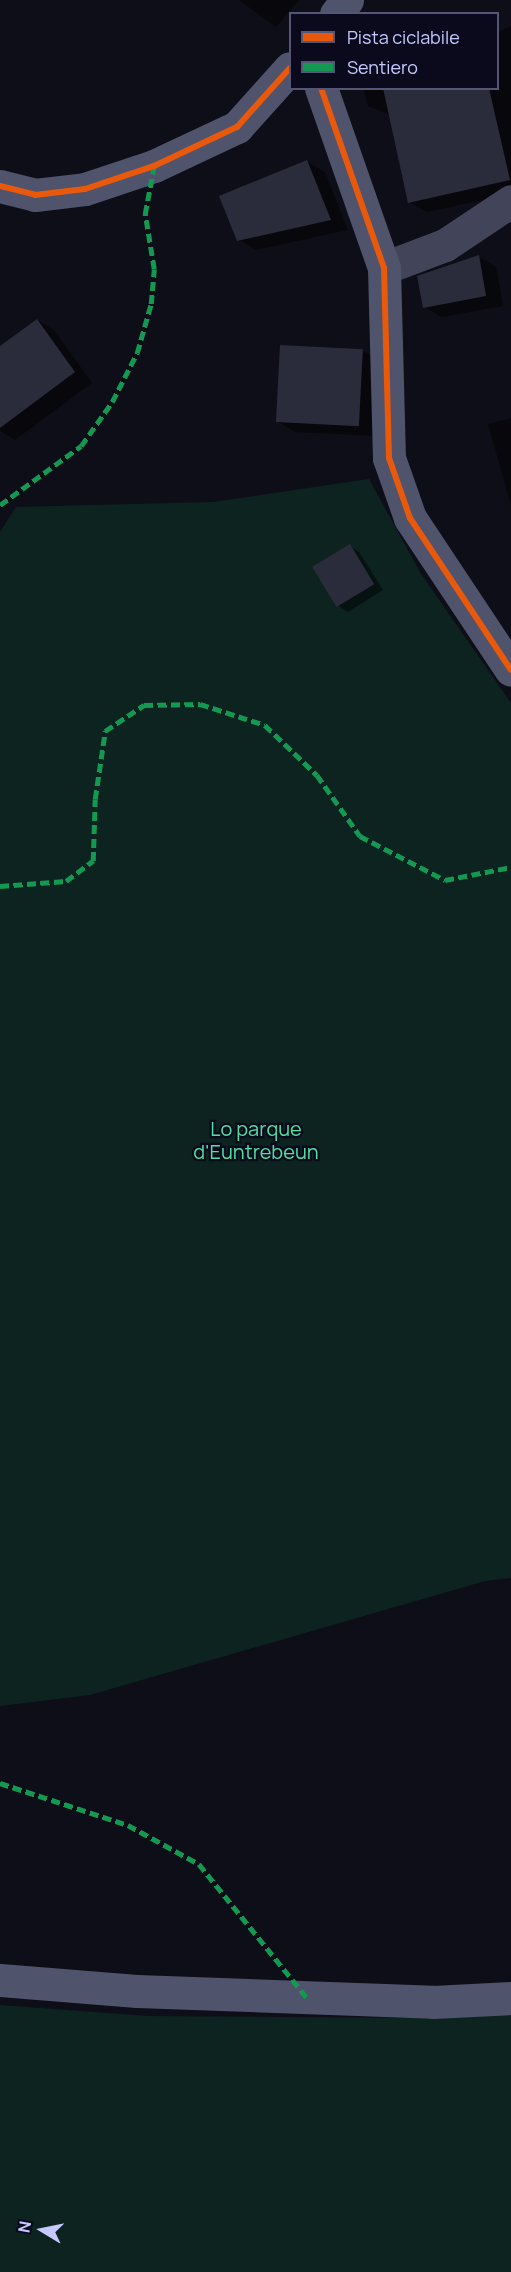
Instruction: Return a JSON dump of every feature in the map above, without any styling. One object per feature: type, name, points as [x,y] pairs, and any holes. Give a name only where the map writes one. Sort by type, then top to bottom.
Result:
[{"type":"street","points":[[338,12],[347,0]]},
{"type":"street","points":[[0,186],[35,195],[75,190],[154,166],[237,127],[289,70]]},
{"type":"street","points":[[322,90],[384,267],[388,458],[410,518],[511,670]]},
{"type":"street","points":[[384,267],[445,245],[511,201]]},
{"type":"street","points":[[0,1980],[137,1991],[318,1998],[432,2002],[511,1998]]},
{"type":"green space","name":"Lo parque d'Euntrebeun","points":[[369,479],[421,574],[511,703],[511,1578],[485,1581],[90,1695],[0,1706],[0,532],[16,507],[213,502]]},
{"type":"green space","points":[[0,2005],[148,2016],[419,2018],[511,2011],[511,2272],[0,2272]]},
{"type":"building","points":[[383,90],[489,90],[510,180],[408,203]]},
{"type":"building","points":[[307,160],[331,220],[237,241],[219,196]]},
{"type":"building","points":[[479,255],[486,296],[423,308],[417,276]]},
{"type":"building","points":[[37,319],[75,372],[0,428],[0,346]]},
{"type":"building","points":[[280,345],[363,349],[359,426],[276,422]]},
{"type":"building","points":[[350,544],[374,584],[336,607],[312,567]]},
{"type":"marked path","points":[[0,505],[81,446],[112,402],[137,353],[151,304],[154,269],[145,214],[154,166]]},
{"type":"marked path","points":[[0,886],[66,881],[93,861],[95,799],[105,731],[144,705],[200,704],[265,725],[317,775],[360,836],[445,880],[511,867]]},
{"type":"marked path","points":[[0,1783],[128,1825],[199,1864],[307,1998]]},
{"type":"cycle path","points":[[0,186],[35,195],[85,189],[154,166],[237,127],[289,69]]},
{"type":"cycle path","points":[[322,90],[384,268],[389,458],[410,518],[511,670]]}]
